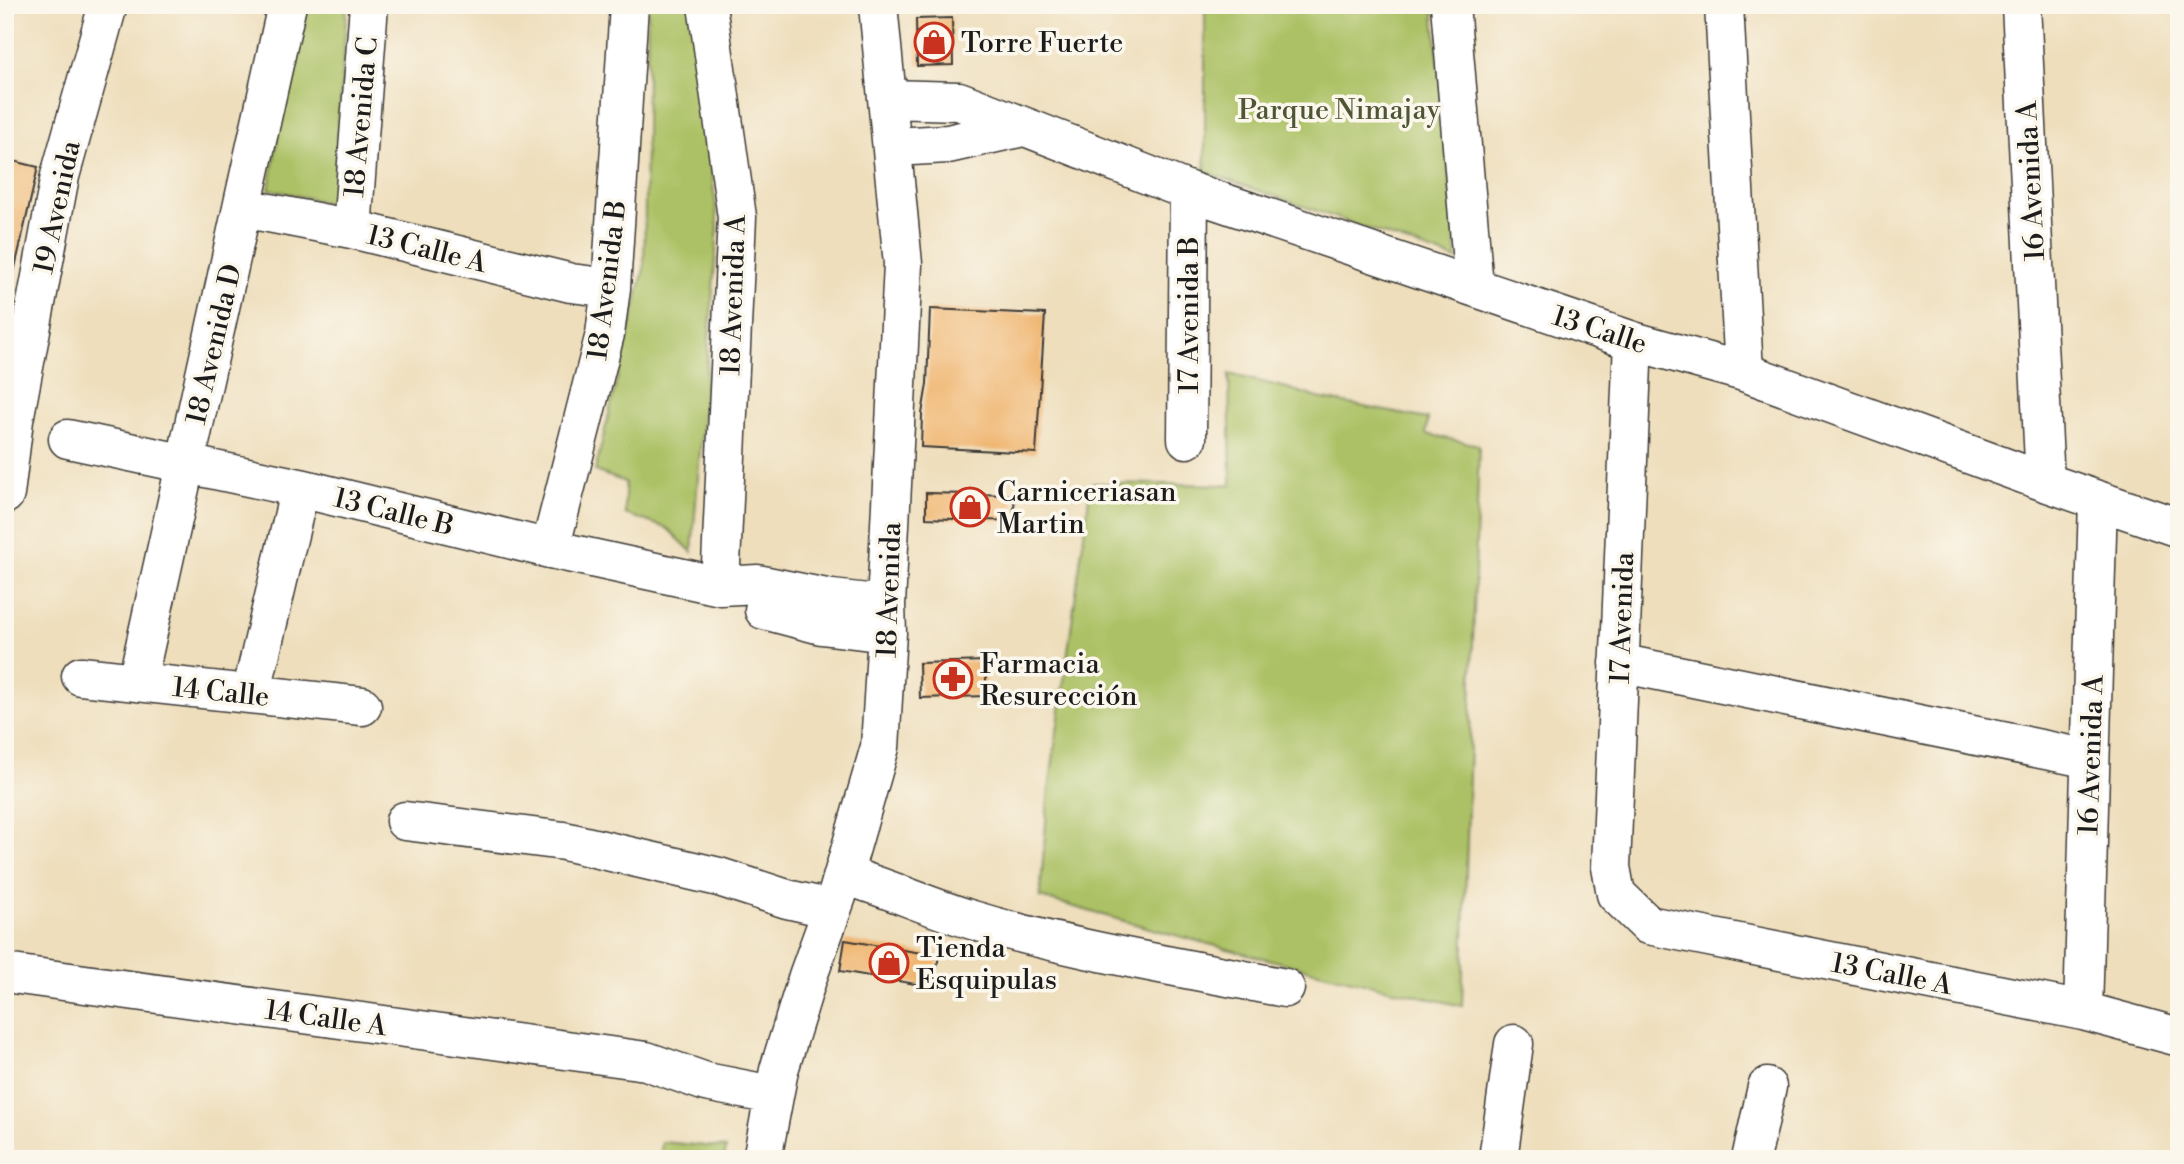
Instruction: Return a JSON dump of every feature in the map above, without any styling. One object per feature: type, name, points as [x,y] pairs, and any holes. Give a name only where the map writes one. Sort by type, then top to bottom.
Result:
[{"type":"street","name":"19 Avenida","points":[[5,494],[14,420],[60,176],[108,5]]},
{"type":"street","name":"18 Avenida D","points":[[137,682],[287,5]]},
{"type":"street","name":"18 Avenida C","points":[[352,229],[369,5]]},
{"type":"street","name":"18 Avenida B","points":[[550,549],[605,334],[611,288],[629,5]]},
{"type":"street","name":"18 Avenida A","points":[[707,5],[737,217],[720,586]]},
{"type":"street","name":"18 Avenida","points":[[762,1159],[776,1082],[808,976],[838,892],[880,747],[903,264],[878,5]]},
{"type":"street","points":[[1450,5],[1474,287]]},
{"type":"street","points":[[1724,5],[1744,372]]},
{"type":"street","name":"16 Avenida A","points":[[2021,5],[2045,482]]},
{"type":"street","name":"13 Calle","points":[[888,99],[959,101],[1189,191],[1633,341],[1744,372],[2179,528]]},
{"type":"street","points":[[893,147],[948,144],[1023,127]]},
{"type":"street","name":"17 Avenida B","points":[[1187,439],[1189,191]]},
{"type":"street","name":"13 Calle A","points":[[243,208],[352,229],[571,283],[611,288]]},
{"type":"street","name":"17 Avenida","points":[[1616,894],[1611,867],[1633,341]]},
{"type":"street","name":"13 Calle B","points":[[68,439],[300,488],[550,549],[720,586],[753,607],[821,625],[887,619]]},
{"type":"street","points":[[251,694],[300,488]]},
{"type":"street","name":"16 Avenida A","points":[[2083,1011],[2098,500]]},
{"type":"street","points":[[1619,663],[2090,759]]},
{"type":"street","name":"14 Calle","points":[[81,676],[362,706]]},
{"type":"street","points":[[405,821],[564,841],[719,877],[787,899],[838,892],[865,881],[969,919],[1090,950],[1285,988]]},
{"type":"street","name":"13 Calle A","points":[[1616,894],[1648,925],[2083,1011],[2179,1037]]},
{"type":"street","name":"14 Calle A","points":[[5,973],[646,1061],[708,1055],[776,1082]]},
{"type":"street","points":[[1498,1159],[1514,1044]]},
{"type":"street","points":[[1751,1159],[1767,1087]]},
{"type":"green space","points":[[300,5],[347,5],[333,204],[269,189]]},
{"type":"green space","points":[[648,5],[693,5],[718,227],[692,552],[667,528],[625,514],[625,482],[595,471],[644,269]]},
{"type":"green space","name":"Parque Nimajay","points":[[1205,5],[1433,5],[1457,260],[1205,172]]},
{"type":"green space","points":[[1229,374],[1318,398],[1428,419],[1426,434],[1479,445],[1462,1006],[1250,955],[1040,897],[1048,797],[1091,483],[1231,485]]},
{"type":"green space","points":[[662,1142],[726,1148],[724,1159],[660,1159]]},
{"type":"building","name":"Torre Fuerte","points":[[952,18],[953,65],[917,66],[916,19]]},
{"type":"building","points":[[5,159],[38,167],[6,307],[5,307]]},
{"type":"building","points":[[930,309],[1045,314],[1036,453],[921,447]]},
{"type":"building","name":"Carniceriasan Martin","points":[[926,493],[1015,495],[1013,521],[926,518]]},
{"type":"building","name":"Farmacia Resurección","points":[[986,661],[986,696],[920,698],[919,663]]},
{"type":"building","name":"Tienda Esquipulas","points":[[845,940],[939,956],[933,987],[840,971]]},
{"type":"place","name":"Torre Fuerte","points":[[934,42]]},
{"type":"place","name":"Carniceriasan Martin","points":[[970,507]]},
{"type":"place","name":"Farmacia Resurección","points":[[953,679]]},
{"type":"place","name":"Tienda Esquipulas","points":[[889,963]]}]
